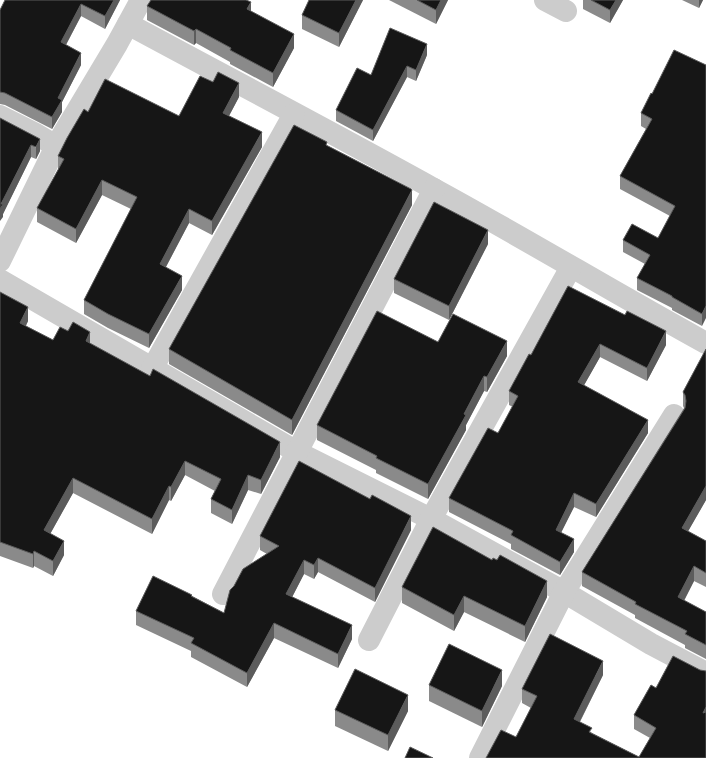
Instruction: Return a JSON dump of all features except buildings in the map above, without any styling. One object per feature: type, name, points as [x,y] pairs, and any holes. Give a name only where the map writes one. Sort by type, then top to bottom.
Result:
[{"type":"street","points":[[0,261],[56,146],[141,0]]},
{"type":"street","points":[[545,0],[566,11]]},
{"type":"street","points":[[128,24],[434,189],[638,306],[706,343]]},
{"type":"street","points":[[152,369],[294,114]]},
{"type":"street","points":[[0,116],[56,146]]},
{"type":"street","points":[[223,594],[434,189]]},
{"type":"street","points":[[369,640],[431,519],[571,267]]},
{"type":"street","points":[[0,280],[297,452],[431,519],[564,592],[650,644],[706,673]]},
{"type":"street","points":[[480,758],[564,592],[674,415]]}]
